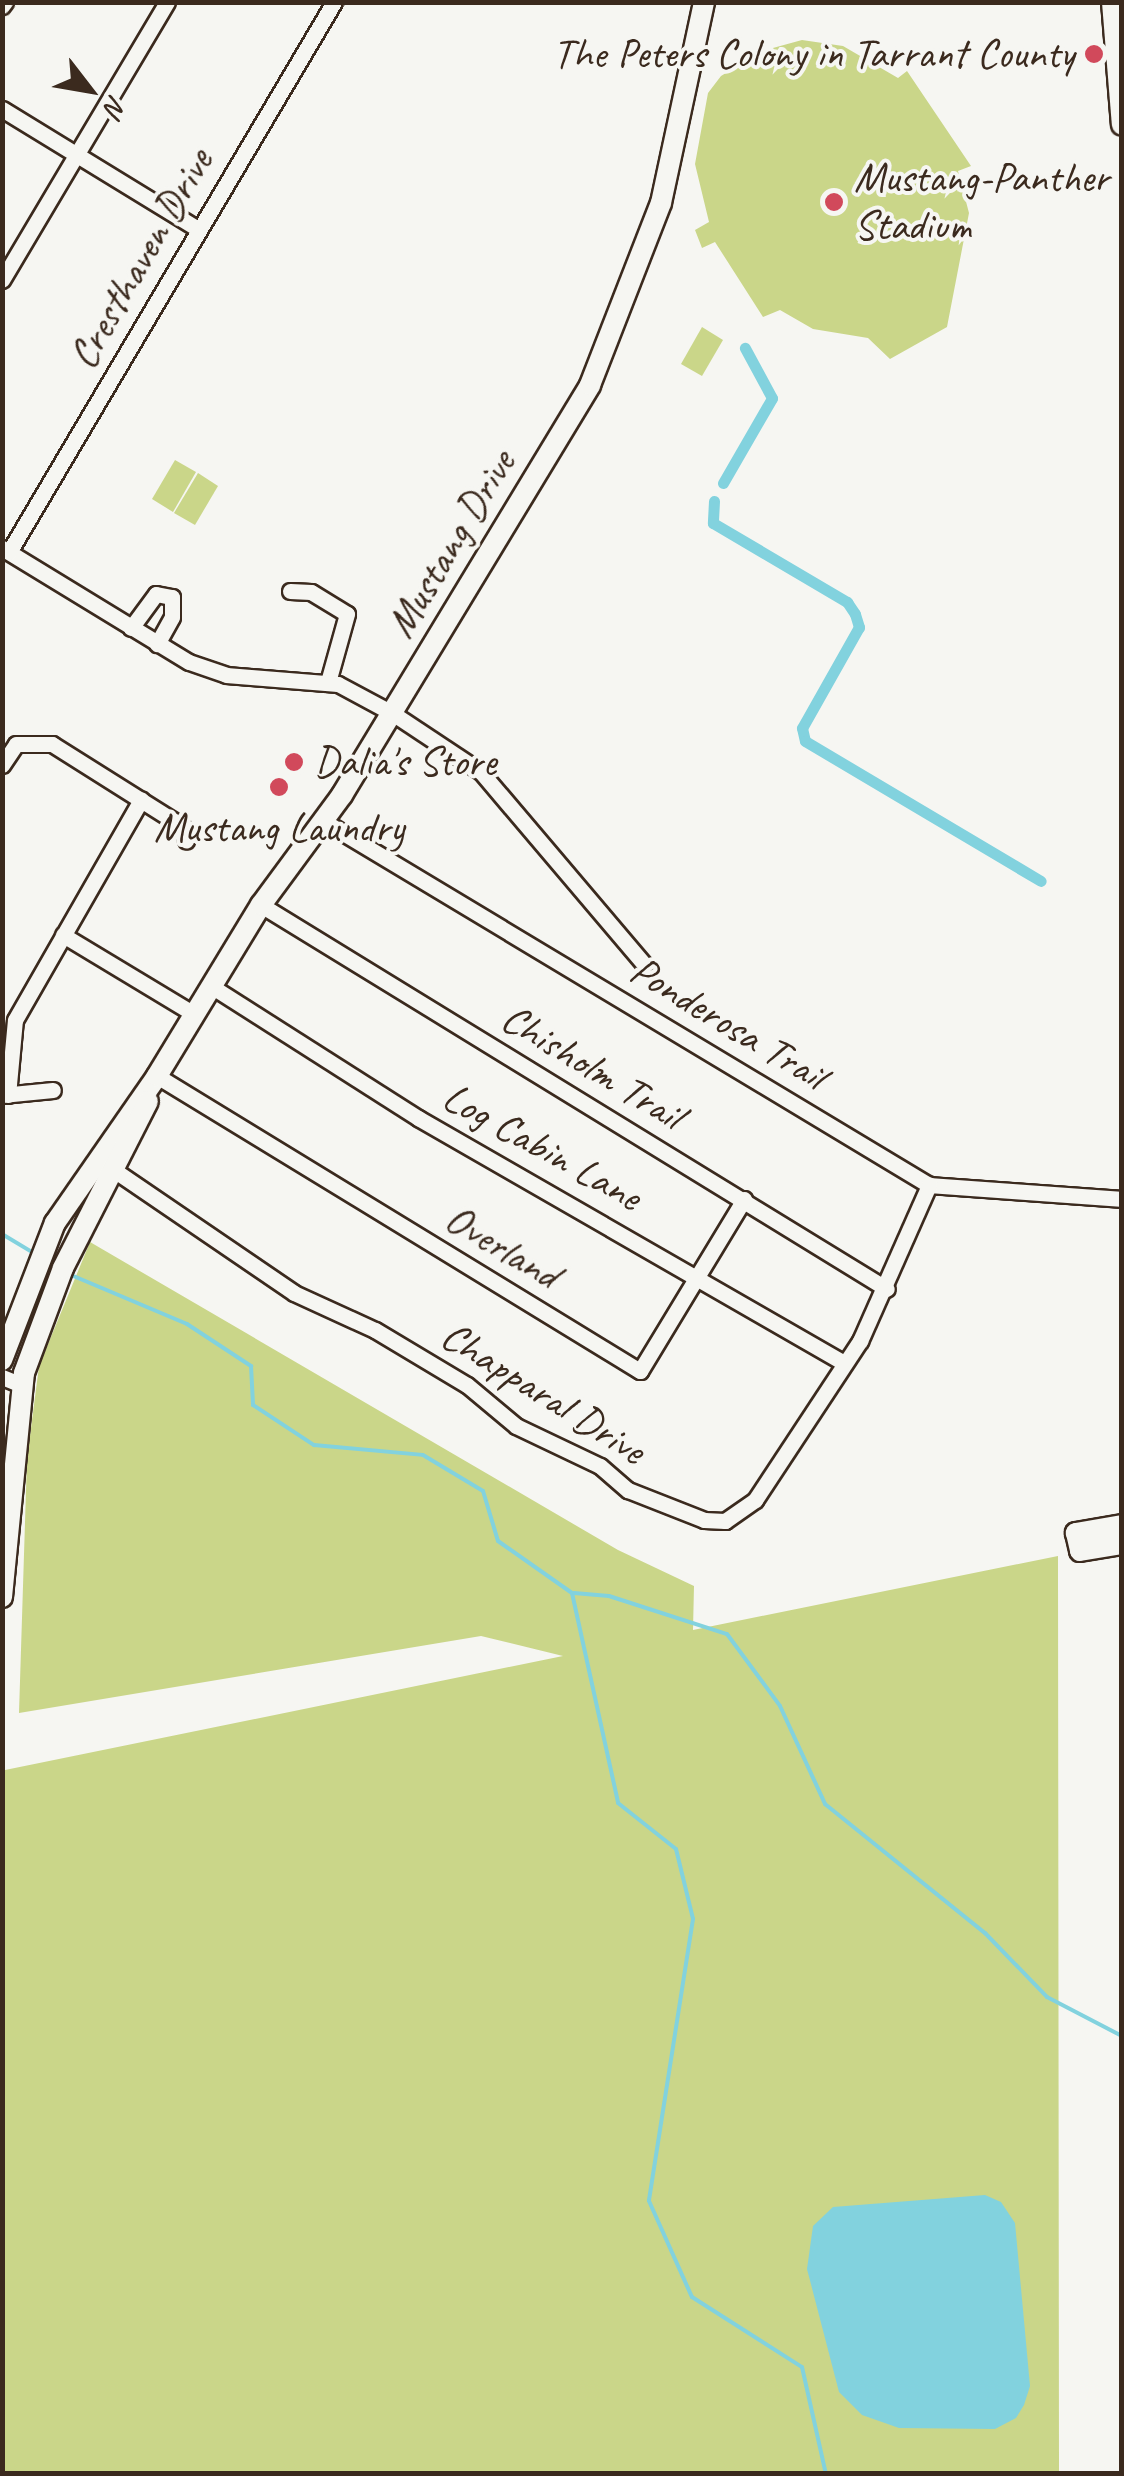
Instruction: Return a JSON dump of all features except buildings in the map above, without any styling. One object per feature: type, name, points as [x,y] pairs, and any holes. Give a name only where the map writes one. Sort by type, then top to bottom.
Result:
[{"type":"main road","name":"Mustang Drive","points":[[2,1360],[39,1254],[104,1164],[262,905],[325,822],[577,408],[616,329],[661,203],[704,2]]},
{"type":"main road","points":[[1112,2],[1122,125]]},
{"type":"main road","name":"Mustang Drive","points":[[2,1597],[12,1381],[104,1164]]},
{"type":"main road","points":[[1122,1525],[1078,1542],[1122,1544]]},
{"type":"street","points":[[2,280],[168,2]]},
{"type":"street","name":"Cresthaven Drive","points":[[6,550],[334,2]]},
{"type":"street","points":[[2,109],[198,229]]},
{"type":"street","points":[[6,550],[157,644],[226,675],[328,682],[392,713],[481,772],[644,964]]},
{"type":"street","points":[[290,591],[312,592],[347,614],[328,682]]},
{"type":"street","points":[[132,628],[156,594],[172,597],[172,617],[157,644]]},
{"type":"street","points":[[2,765],[24,742],[52,744],[182,826],[186,840]]},
{"type":"street","points":[[53,1090],[5,1095],[15,1020],[142,800]]},
{"type":"street","name":"Ponderosa Trail","points":[[325,822],[929,1185],[1122,1199]]},
{"type":"street","name":"Chisholm Trail","points":[[262,905],[887,1289]]},
{"type":"street","points":[[62,935],[194,1014]]},
{"type":"street","name":"Log Cabin Lane","points":[[211,986],[516,1176],[697,1274],[844,1362]]},
{"type":"street","name":"Overland","points":[[157,1076],[640,1371],[744,1200]]},
{"type":"street","name":"Chapparal Drive","points":[[104,1164],[294,1293],[375,1330],[467,1385],[516,1426],[600,1466],[628,1490],[704,1520],[725,1521],[756,1500],[844,1362],[887,1289],[929,1185]]},
{"type":"green space","name":"Mustang-Panther Stadium","points":[[802,40],[843,46],[898,78],[907,71],[971,166],[958,171],[969,213],[947,327],[890,359],[868,338],[813,329],[780,310],[763,317],[715,242],[702,248],[695,230],[709,222],[695,164],[708,93],[721,76],[762,51]]},
{"type":"green space","points":[[702,327],[723,340],[702,376],[681,364]]},
{"type":"green space","points":[[175,460],[196,472],[173,512],[152,499]]},
{"type":"green space","points":[[198,473],[218,486],[195,525],[174,513]]},
{"type":"green space","points":[[90,1242],[618,1550],[694,1586],[693,1630],[1058,1556],[1059,2473],[3,2474],[5,1770],[563,1656],[481,1636],[19,1713],[27,1459],[39,1366]]},
{"type":"water","points":[[985,2195],[1001,2202],[1015,2223],[1030,2386],[1024,2405],[1016,2418],[995,2429],[899,2428],[862,2415],[839,2392],[807,2269],[813,2226],[833,2207]]},
{"type":"waterway","points":[[723,483],[772,398],[745,348]]},
{"type":"waterway","points":[[714,501],[713,523],[847,602],[855,614],[859,627],[802,728],[805,741],[1041,881]]},
{"type":"waterway","points":[[2,1234],[37,1255]]},
{"type":"waterway","points":[[71,1275],[187,1324],[251,1366],[253,1405],[314,1445],[423,1455],[483,1491],[498,1541],[572,1593],[618,1803],[676,1849],[693,1919],[649,2201],[692,2297],[802,2367],[826,2474]]},
{"type":"waterway","points":[[574,1593],[609,1596],[727,1634],[780,1706],[825,1804],[985,1933],[1047,1997],[1122,2036]]},
{"type":"place","name":"The Peters Colony in Tarrant County","points":[[1094,54]]},
{"type":"place","name":"Mustang-Panther Stadium","points":[[834,202]]},
{"type":"place","name":"Dalia's Store","points":[[294,762]]},
{"type":"place","name":"Mustang Laundry","points":[[279,787]]}]
